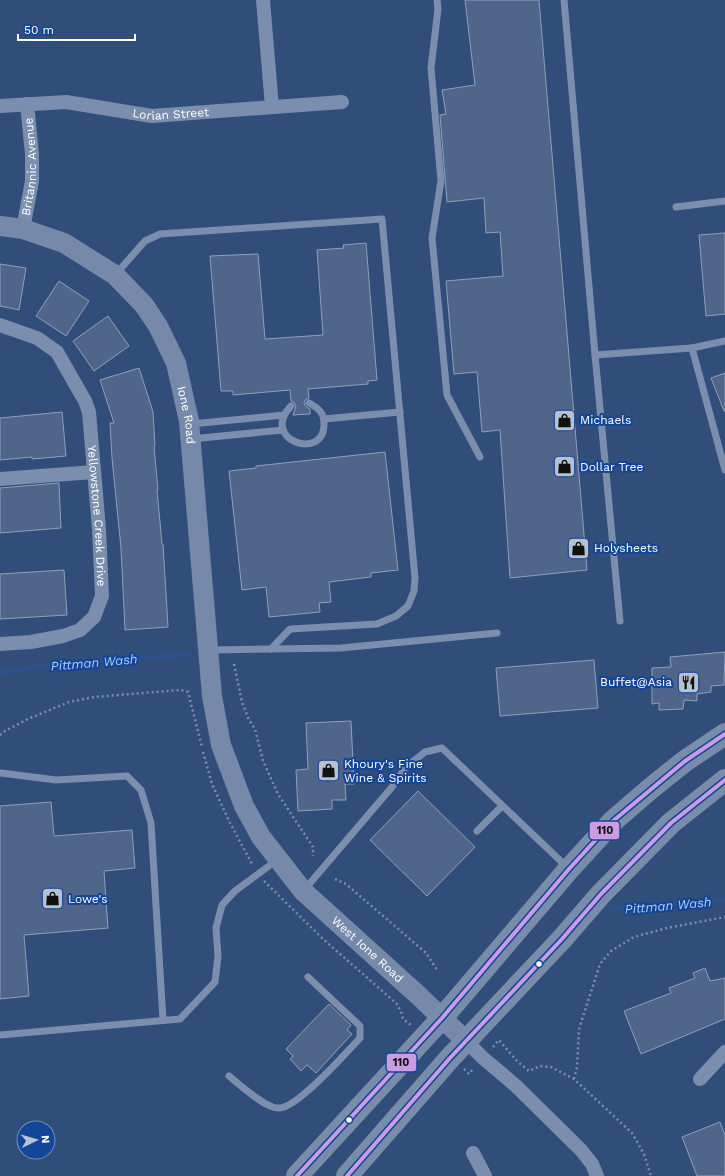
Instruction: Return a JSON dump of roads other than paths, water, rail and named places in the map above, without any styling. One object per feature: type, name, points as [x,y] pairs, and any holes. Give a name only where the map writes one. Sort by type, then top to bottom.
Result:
[{"type":"main road","points":[[297,1176],[442,1018],[569,869],[613,821],[685,761],[725,734]]},
{"type":"main road","points":[[347,1176],[466,1041],[601,894],[671,823],[725,780]]},
{"type":"street","points":[[263,0],[272,107]]},
{"type":"street","name":"Lorian Street","points":[[0,106],[66,102],[152,116],[342,102]]},
{"type":"street","name":"Britannic Avenue","points":[[23,229],[32,181],[32,154],[27,104]]},
{"type":"street","name":"Ione Road","points":[[0,226],[23,229],[64,243],[115,275],[144,305],[158,326],[176,363],[190,432],[210,679]]},
{"type":"street","name":"Yellowstone Creek Drive","points":[[0,325],[37,338],[57,352],[90,412],[102,596],[94,617],[80,630],[63,636],[31,642],[0,644]]},
{"type":"street","points":[[0,479],[94,472]]},
{"type":"street","name":"West Ione Road","points":[[210,679],[221,745],[244,806],[261,837],[278,860],[303,891],[442,1018],[483,1058],[515,1085],[581,1150],[592,1164],[597,1176]]},
{"type":"street","points":[[700,1078],[725,1052]]},
{"type":"street","points":[[473,1153],[485,1176]]},
{"type":"lane","points":[[437,0],[438,9],[432,68],[441,181],[432,238],[447,395],[480,457]]},
{"type":"lane","points":[[564,0],[620,621]]},
{"type":"lane","points":[[676,207],[725,201]]},
{"type":"lane","points":[[115,275],[145,241],[160,234],[382,219],[415,578],[414,591],[408,606],[396,616],[377,624],[291,629],[271,649]]},
{"type":"lane","points":[[595,356],[692,348],[725,341]]},
{"type":"lane","points":[[692,348],[725,470]]},
{"type":"lane","points":[[291,406],[284,415],[282,422],[283,430],[286,436],[292,441],[305,445],[318,439],[324,426],[322,413],[318,408],[309,403]]},
{"type":"lane","points":[[324,419],[400,412]]},
{"type":"lane","points":[[190,432],[284,415]]},
{"type":"lane","points":[[190,432],[283,430]]},
{"type":"lane","points":[[208,650],[341,648],[497,633]]},
{"type":"lane","points":[[303,891],[382,798],[406,767],[425,752],[442,748],[569,869]]},
{"type":"lane","points":[[1,773],[56,780],[127,776],[141,790],[151,823],[163,1020]]},
{"type":"lane","points":[[477,831],[502,806]]},
{"type":"lane","points":[[0,1035],[180,1019],[215,982],[218,956],[216,928],[222,905],[235,891],[278,860]]},
{"type":"lane","points":[[229,1076],[253,1096],[269,1106],[280,1108],[295,1102],[312,1087],[360,1038],[360,1026],[308,977]]},
{"type":"waterway","name":"Pittman Wash","points":[[0,673],[70,663],[188,655]]},
{"type":"waterway","name":"Pittman Wash","points":[[611,909],[725,900]]},
{"type":"place","name":"Michaels","points":[[564,420]]},
{"type":"place","name":"Dollar Tree","points":[[565,467]]},
{"type":"place","name":"Holysheets","points":[[579,548]]},
{"type":"place","name":"Buffet@Asia","points":[[688,682]]},
{"type":"place","name":"Khoury's Fine Wine & Spirits","points":[[328,771]]},
{"type":"place","name":"Lowe's","points":[[53,899]]}]
